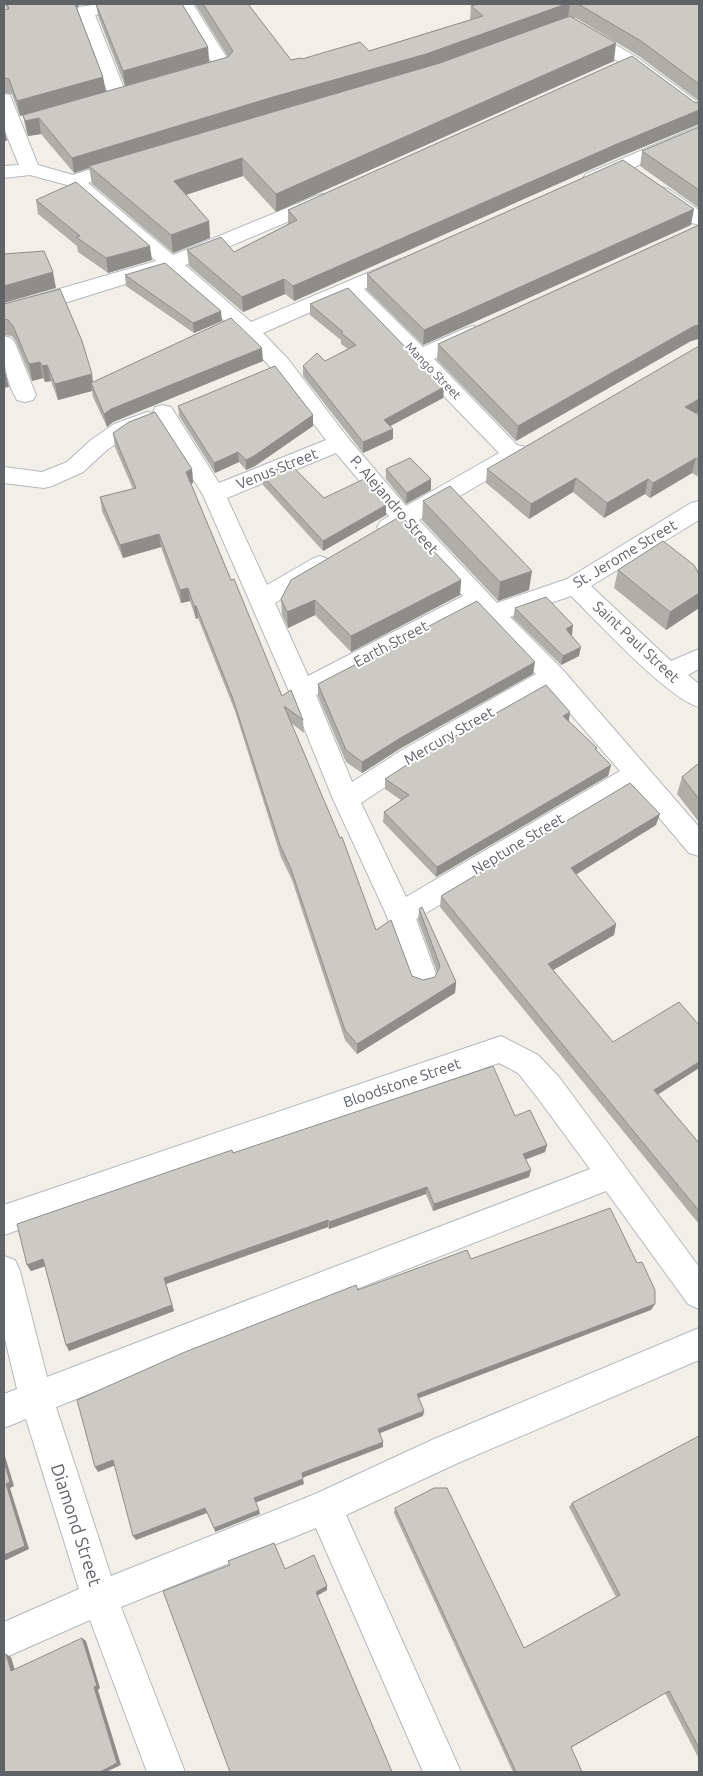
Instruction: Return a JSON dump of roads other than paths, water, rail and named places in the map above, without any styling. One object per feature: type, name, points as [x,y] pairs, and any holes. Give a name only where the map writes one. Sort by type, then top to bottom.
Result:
[{"type":"street","points":[[100,101],[127,93],[85,11],[134,4]]},
{"type":"street","points":[[179,78],[222,66],[185,4]]},
{"type":"street","points":[[569,24],[632,62],[699,112]]},
{"type":"street","points":[[614,70],[632,62]]},
{"type":"street","points":[[4,99],[21,124],[30,169]]},
{"type":"street","points":[[576,186],[634,174],[699,132]]},
{"type":"street","points":[[4,172],[30,169],[74,181],[112,169]]},
{"type":"street","points":[[634,174],[696,228]]},
{"type":"street","name":"P. Alejandro Street","points":[[74,181],[172,263],[249,331],[271,368],[340,443],[404,519],[553,676],[699,845]]},
{"type":"street","points":[[4,312],[172,263],[276,221],[340,192]]},
{"type":"street","points":[[249,331],[414,260]]},
{"type":"street","name":"Mango Street","points":[[352,288],[514,454]]},
{"type":"street","points":[[420,357],[492,324]]},
{"type":"street","points":[[4,343],[25,396]]},
{"type":"street","points":[[4,475],[44,480],[75,468],[99,445],[122,429],[172,408],[176,436],[214,494],[302,691],[346,799],[400,914],[423,977]]},
{"type":"street","points":[[372,537],[539,440]]},
{"type":"street","name":"Venus Street","points":[[214,494],[340,443]]},
{"type":"street","name":"St. Jerome Street","points":[[486,606],[575,585],[699,509]]},
{"type":"street","points":[[262,600],[340,554]]},
{"type":"street","name":"Saint Paul Street","points":[[575,585],[668,674],[699,697]]},
{"type":"street","name":"Earth Street","points":[[302,691],[486,606]]},
{"type":"street","points":[[668,674],[699,658]]},
{"type":"street","name":"Mercury Street","points":[[346,799],[411,757],[553,676]]},
{"type":"street","name":"Neptune Street","points":[[400,914],[637,774]]},
{"type":"street","name":"Bloodstone Street","points":[[4,1220],[501,1049],[528,1064],[548,1087],[699,1293]]},
{"type":"street","points":[[4,1411],[611,1175]]},
{"type":"street","name":"Diamond Street","points":[[4,1271],[36,1398],[100,1598],[166,1772]]},
{"type":"street","points":[[4,1640],[100,1598],[325,1507],[446,1451],[699,1344]]},
{"type":"street","points":[[325,1507],[442,1772]]}]
